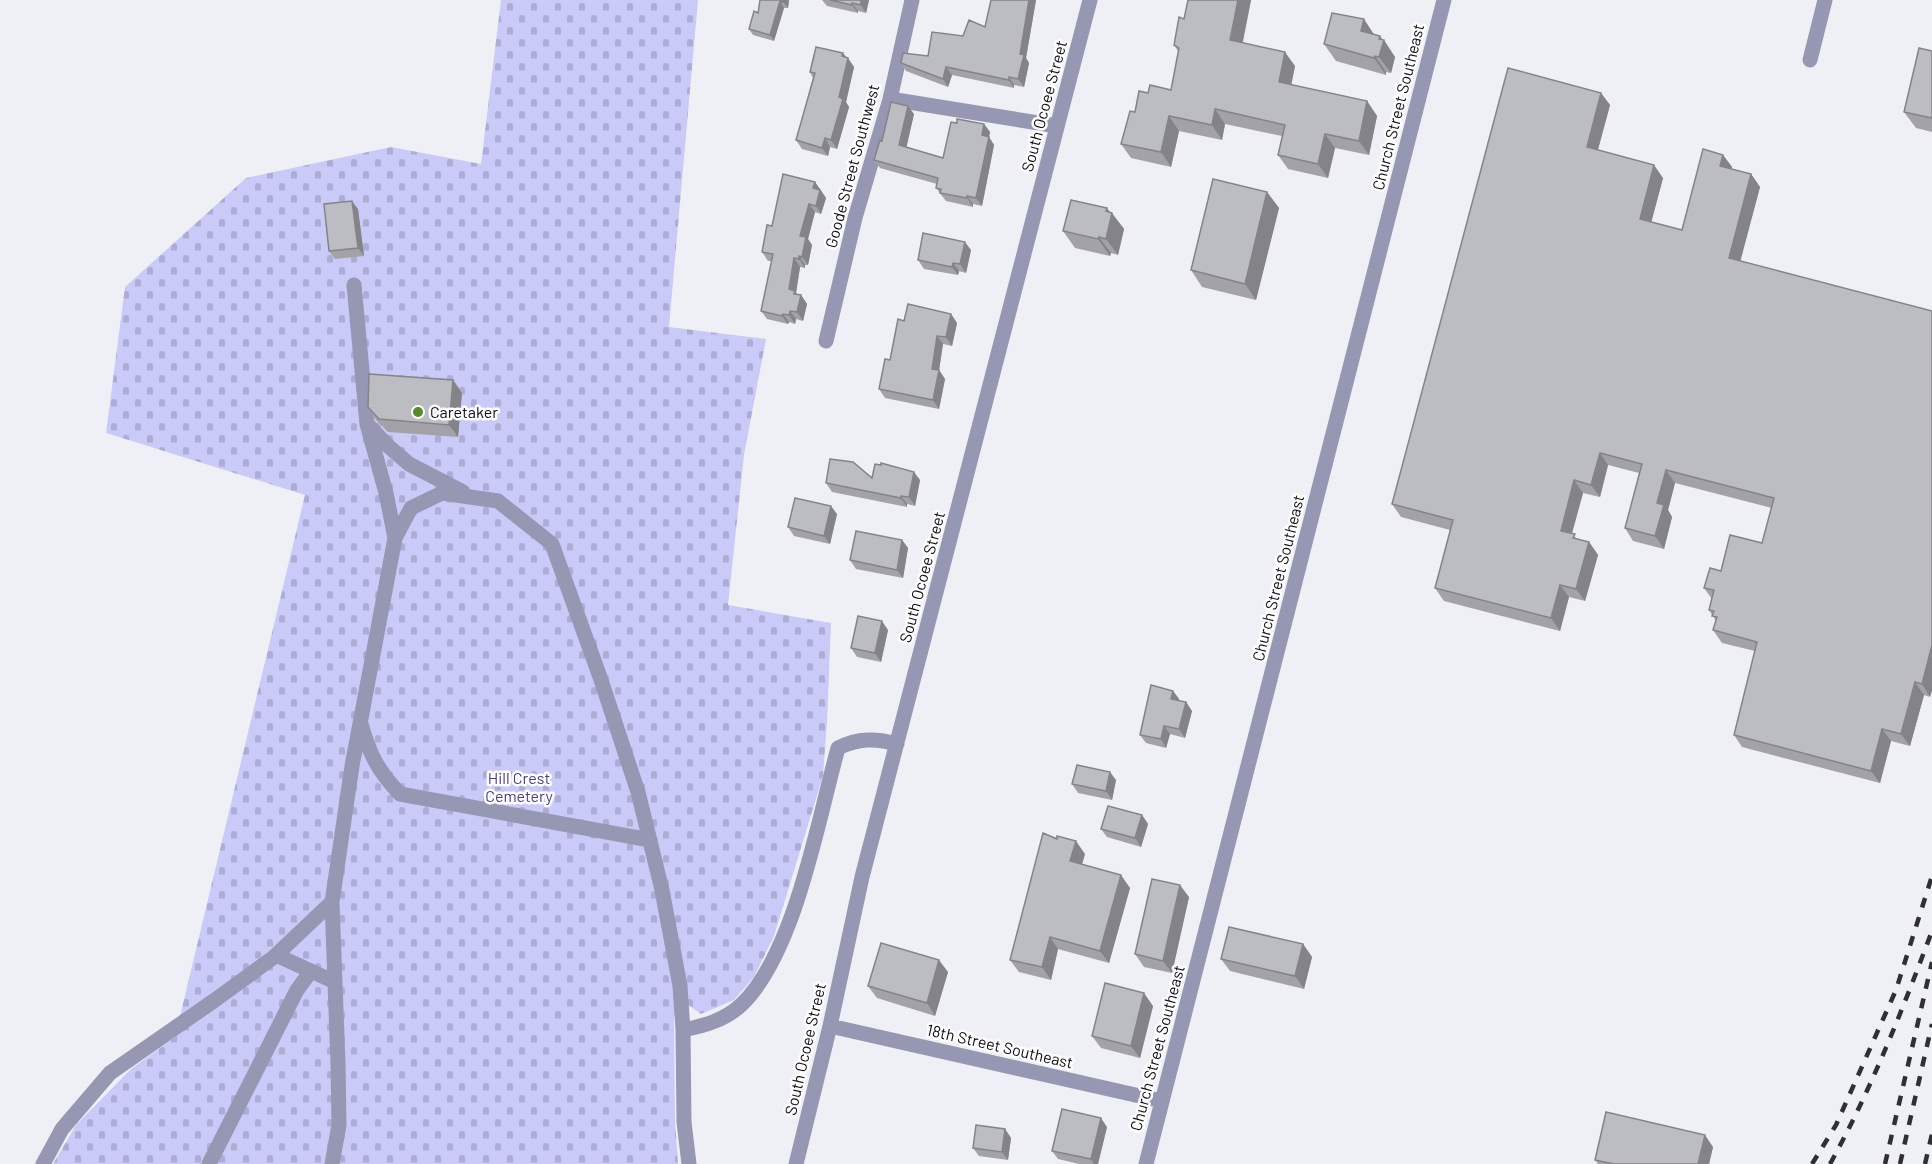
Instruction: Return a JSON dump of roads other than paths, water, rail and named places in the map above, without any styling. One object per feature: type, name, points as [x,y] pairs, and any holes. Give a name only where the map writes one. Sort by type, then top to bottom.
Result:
[{"type":"street","name":"Goode Street Southwest","points":[[826,341],[855,218],[890,99],[912,0]]},
{"type":"street","name":"South Ocoee Street","points":[[795,1164],[830,1026],[862,877],[1090,0]]},
{"type":"street","name":"Church Street Southeast","points":[[1146,1164],[1444,0]]},
{"type":"street","points":[[1810,60],[1825,0]]},
{"type":"street","points":[[890,99],[1057,126]]},
{"type":"street","points":[[354,285],[367,424],[386,493],[395,538]]},
{"type":"street","points":[[367,424],[409,464],[474,498]]},
{"type":"street","points":[[332,1164],[339,1125],[332,902],[360,721],[395,538],[411,508],[442,493],[498,501],[552,544],[638,792],[663,890],[678,976],[683,1030],[684,1122],[689,1164]]},
{"type":"street","points":[[360,721],[370,754],[382,776],[400,795],[650,840]]},
{"type":"street","points":[[683,1030],[711,1024],[740,1007],[763,980],[782,939],[800,888],[838,748],[854,740],[881,740],[897,744]]},
{"type":"street","points":[[43,1164],[62,1129],[110,1073],[206,1007],[276,955],[332,902]]},
{"type":"street","points":[[276,955],[335,982]]},
{"type":"street","points":[[209,1164],[297,990],[311,971]]},
{"type":"street","name":"18th Street Southeast","points":[[830,1026],[1162,1101]]},
{"type":"railway","points":[[1812,1164],[1836,1125],[1896,990],[1932,876]]},
{"type":"railway","points":[[1830,1164],[1885,1050],[1932,931]]},
{"type":"railway","points":[[1885,1164],[1932,962]]},
{"type":"railway","points":[[1900,1164],[1932,1024]]},
{"type":"railway","points":[[1925,1164],[1932,1134]]},
{"type":"place","name":"Caretaker","points":[[418,412]]},
{"type":"park label","name":"Hill Crest Cemetery","points":[[519,787]]}]
